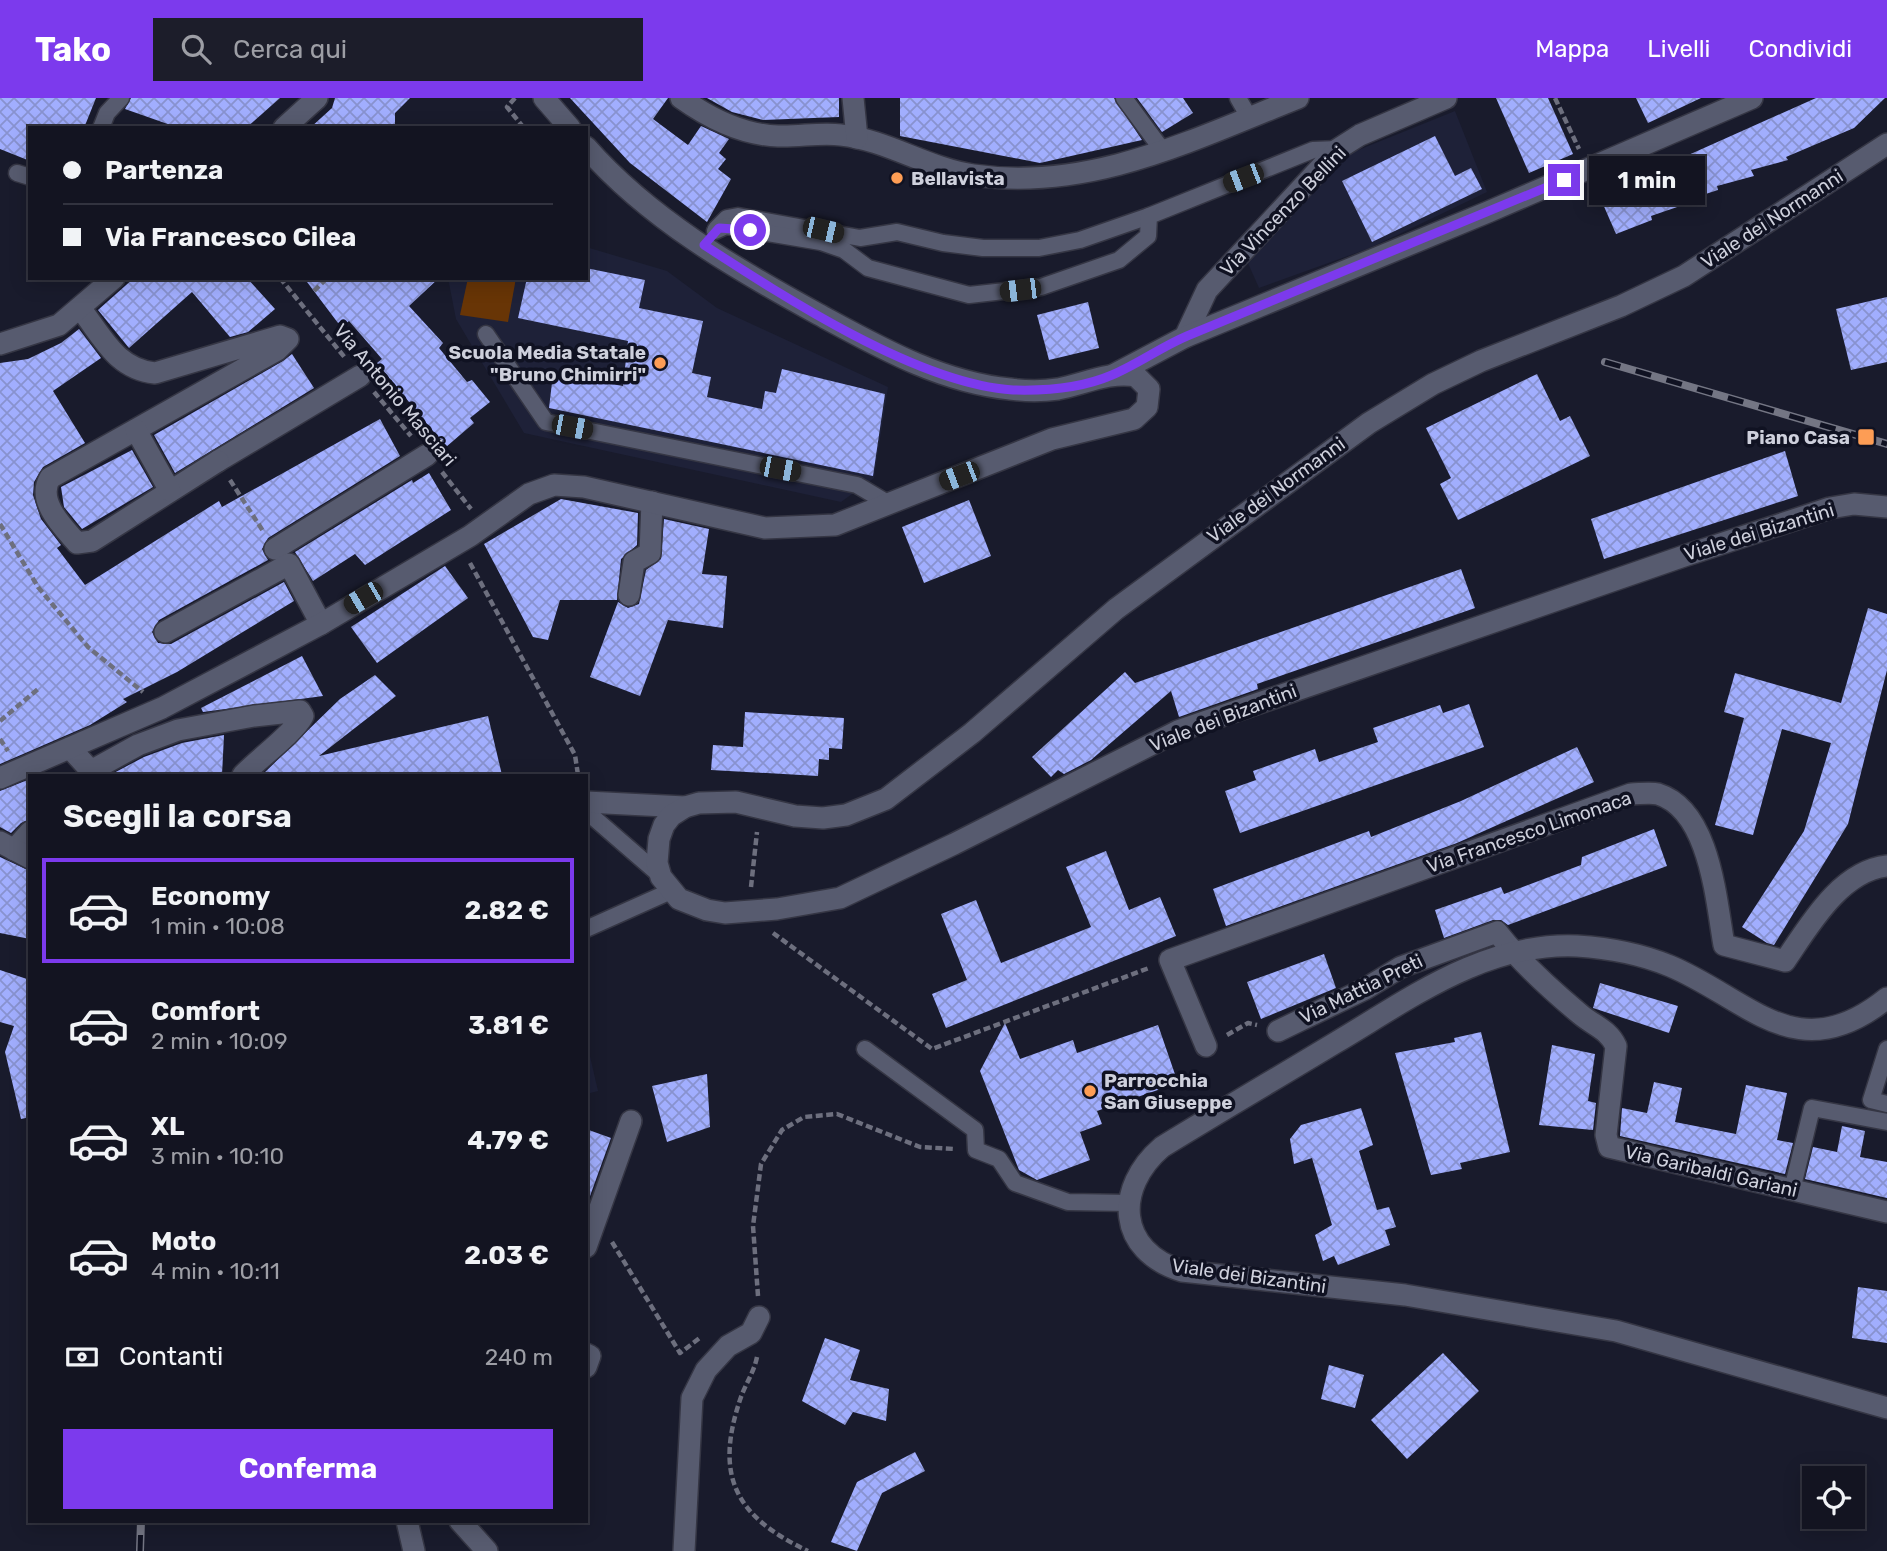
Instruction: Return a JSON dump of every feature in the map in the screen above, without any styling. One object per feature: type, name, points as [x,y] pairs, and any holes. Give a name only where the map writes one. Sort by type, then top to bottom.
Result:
[{"type":"street","points":[[286,126],[317,98]]},
{"type":"street","points":[[544,98],[568,126]]},
{"type":"street","points":[[853,98],[857,138]]},
{"type":"street","points":[[686,100],[731,127],[753,134],[841,134],[972,175],[1052,178],[1093,173],[1163,151],[1298,98]]},
{"type":"street","name":"Via Vincenzo Bellini","points":[[1185,337],[1207,290],[1338,149],[1360,135],[1446,98]]},
{"type":"street","points":[[1111,376],[1185,337],[1589,169],[1752,98]]},
{"type":"street","name":"Viale dei Normanni","points":[[588,802],[685,807],[718,801],[736,802],[795,816],[823,818],[846,815],[886,799],[972,733],[1116,609],[1369,423],[1433,384],[1481,361],[1621,306],[1684,276],[1887,144]]},
{"type":"street","points":[[0,778],[162,709],[321,624],[470,536],[529,494],[554,485],[584,487],[765,528],[835,525],[1052,439],[1141,415],[1150,397],[1143,381],[1126,374],[1055,389],[1012,390],[944,375],[887,351],[765,285],[710,238],[666,221],[588,149]]},
{"type":"street","points":[[0,344],[59,325],[112,280]]},
{"type":"street","points":[[80,308],[125,365],[139,372],[155,373],[280,336],[288,339],[277,349],[50,478],[46,485],[46,498],[59,523],[77,543],[92,541],[360,376]]},
{"type":"street","points":[[136,430],[170,491]]},
{"type":"street","points":[[275,549],[427,455]]},
{"type":"street","points":[[629,595],[634,562],[650,553],[652,502]]},
{"type":"street","name":"Viale dei Bizantini","points":[[666,884],[679,899],[692,906],[725,913],[777,909],[840,898],[954,845],[1178,731],[1684,555],[1830,508],[1854,504],[1887,507]]},
{"type":"street","points":[[165,632],[289,564],[321,624]]},
{"type":"street","points":[[70,748],[91,771],[138,745],[178,730],[254,716],[300,711],[303,716],[299,723],[264,752],[244,774]]},
{"type":"street","name":"Via Francesco Limonaca","points":[[1170,960],[1631,794],[1658,794],[1686,811],[1709,859],[1724,945],[1785,961],[1824,905],[1870,868],[1887,866]]},
{"type":"street","points":[[666,884],[657,863],[659,839],[671,816],[685,807]]},
{"type":"street","points":[[15,850],[28,834]]},
{"type":"street","name":"Via Mattia Preti","points":[[1278,1031],[1365,989],[1401,967],[1497,932],[1512,952]]},
{"type":"street","points":[[1129,1203],[1136,1176],[1148,1158],[1162,1147],[1450,974],[1512,952],[1576,946],[1643,957],[1694,978],[1757,1016],[1791,1028],[1832,1026],[1855,1017],[1887,998]]},
{"type":"street","name":"Via Garibaldi Gariani","points":[[1512,952],[1584,1018],[1610,1034],[1616,1046],[1606,1135],[1609,1147],[1887,1212]]},
{"type":"street","points":[[1170,960],[1206,1046]]},
{"type":"street","points":[[588,1241],[631,1121]]},
{"type":"street","name":"Viale dei Bizantini","points":[[1129,1203],[1132,1227],[1144,1249],[1165,1266],[1182,1271],[1405,1295],[1589,1326],[1887,1408]]},
{"type":"street","points":[[684,1551],[692,1398],[706,1370],[728,1346],[751,1333],[759,1317]]},
{"type":"street","points":[[407,1523],[414,1551]]},
{"type":"street","points":[[462,1523],[487,1551]]},
{"type":"lane","points":[[102,126],[107,113],[121,98]]},
{"type":"lane","points":[[1124,98],[1163,151]]},
{"type":"lane","points":[[1238,98],[1249,117]]},
{"type":"lane","points":[[710,238],[727,218],[738,216],[860,239],[897,232],[943,243],[983,248],[1039,248],[1080,240],[1149,216],[1313,150],[1338,149]]},
{"type":"lane","points":[[710,238],[726,226],[821,242],[844,250],[868,268],[959,294],[979,295],[1041,287],[1119,260],[1146,240],[1150,229],[1149,216]]},
{"type":"lane","points":[[486,334],[546,422],[857,485],[889,503]]},
{"type":"lane","points":[[588,813],[666,884],[588,928]]},
{"type":"lane","points":[[866,1049],[975,1130],[976,1150],[999,1159],[1015,1183],[1068,1202],[1129,1203]]},
{"type":"lane","points":[[1887,1049],[1871,1100],[1887,1104]]},
{"type":"lane","points":[[1793,1190],[1812,1108],[1887,1122]]},
{"type":"path","points":[[515,98],[507,107],[522,126]]},
{"type":"path","points":[[1555,98],[1589,169]]},
{"type":"path","name":"Via Antonio Masciari","points":[[282,280],[471,507],[468,561],[493,599],[575,755],[578,774]]},
{"type":"path","points":[[314,291],[325,280]]},
{"type":"path","points":[[218,461],[275,549]]},
{"type":"path","points":[[0,524],[38,587],[88,647],[162,709]]},
{"type":"path","points":[[0,721],[38,689]]},
{"type":"path","points":[[751,887],[758,827]]},
{"type":"path","points":[[769,931],[932,1049],[1170,960]]},
{"type":"path","name":"Via Mattia Preti","points":[[1206,1046],[1248,1023],[1278,1031]]},
{"type":"path","points":[[759,1317],[755,1214],[761,1164],[782,1130],[804,1116],[837,1114],[920,1147],[976,1150]]},
{"type":"shaded area","points":[[1455,111],[1487,192],[1370,248],[1259,288],[1247,261],[1341,157]]},
{"type":"shaded area","name":"Scuola Media Statale \"Bruno Chimirri\"","points":[[588,248],[667,271],[717,308],[888,387],[874,478],[841,502],[524,433],[456,319],[448,280],[588,280]]},
{"type":"shaded area","points":[[468,280],[516,280],[508,322],[460,315]]},
{"type":"shaded area","points":[[588,1048],[598,1091],[588,1094]]},
{"type":"building","points":[[0,98],[96,98],[85,126],[28,126],[28,160],[0,149]]},
{"type":"building","points":[[131,98],[280,98],[248,126],[173,126],[125,109]]},
{"type":"building","points":[[335,98],[410,98],[395,113],[395,126],[312,126],[332,108]]},
{"type":"building","points":[[570,98],[668,98],[653,119],[688,145],[701,126],[729,139],[719,153],[726,159],[718,169],[731,179],[707,222],[630,163]]},
{"type":"building","points":[[707,98],[839,98],[839,117],[763,120],[732,112]]},
{"type":"building","points":[[900,98],[1114,98],[1142,140],[1040,163],[900,136]]},
{"type":"building","points":[[1137,98],[1183,98],[1193,113],[1162,132]]},
{"type":"building","points":[[1496,98],[1548,98],[1573,154],[1529,173]]},
{"type":"building","points":[[1636,98],[1701,98],[1648,123]]},
{"type":"building","points":[[1816,98],[1885,98],[1854,128],[1786,157],[1788,160],[1751,170],[1754,176],[1717,186],[1718,190],[1684,201],[1686,204],[1651,216],[1652,220],[1616,234],[1599,195]]},
{"type":"building","points":[[1435,136],[1455,176],[1471,168],[1482,189],[1372,242],[1342,181]]},
{"type":"building","points":[[588,268],[645,280],[639,308],[703,321],[692,373],[711,377],[707,397],[762,409],[765,391],[776,393],[782,369],[885,394],[873,476],[549,408],[553,374],[623,386],[628,341],[518,318],[527,280],[588,280]]},
{"type":"building","points":[[132,280],[249,280],[275,309],[248,332],[230,337],[192,292],[129,348],[98,310]]},
{"type":"building","points":[[306,280],[437,280],[409,306],[443,343],[439,348],[467,382],[472,380],[490,402],[470,418],[474,423],[446,447],[377,363],[382,359],[349,321],[344,325],[341,321],[338,323]]},
{"type":"building","points":[[1887,297],[1887,362],[1851,370],[1836,309]]},
{"type":"building","points":[[1088,302],[1099,348],[1049,360],[1037,315]]},
{"type":"building","points":[[79,329],[101,358],[53,391],[85,443],[43,467],[34,482],[33,495],[41,519],[61,545],[57,548],[85,585],[219,501],[222,507],[380,419],[400,456],[268,538],[262,549],[268,560],[159,620],[152,632],[158,643],[171,644],[284,582],[294,601],[177,672],[123,699],[127,702],[90,725],[0,764],[0,363],[28,359],[61,343]]},
{"type":"building","points":[[292,354],[314,388],[175,473],[154,435]]},
{"type":"building","points":[[1537,374],[1560,421],[1570,416],[1590,456],[1458,520],[1440,484],[1451,478],[1426,428]]},
{"type":"building","points":[[132,450],[153,487],[82,529],[64,507],[61,487]]},
{"type":"building","points":[[1785,451],[1798,496],[1604,559],[1591,519]]},
{"type":"building","points":[[429,473],[451,510],[365,565],[355,554],[313,581],[295,552],[412,480],[413,483]]},
{"type":"building","points":[[561,499],[638,513],[637,545],[621,559],[617,600],[560,600],[548,640],[533,637],[484,544]]},
{"type":"building","points":[[969,500],[991,556],[924,583],[902,527]]},
{"type":"building","points":[[664,519],[709,529],[702,574],[727,576],[723,628],[668,620],[640,696],[590,677],[618,602],[628,608],[639,604],[646,570],[661,559]]},
{"type":"building","points":[[445,566],[468,598],[377,663],[351,627]]},
{"type":"building","points":[[1461,569],[1475,608],[1257,684],[1258,689],[1179,717],[1171,691],[1091,760],[1064,774],[1058,770],[1051,777],[1032,757],[1125,672],[1135,683]]},
{"type":"building","points":[[1868,608],[1887,614],[1887,670],[1848,824],[1774,945],[1767,943],[1742,927],[1804,831],[1831,743],[1782,729],[1753,835],[1715,825],[1744,718],[1724,712],[1735,673],[1841,703]]},
{"type":"building","points":[[302,656],[323,696],[203,712],[201,708]]},
{"type":"building","points":[[375,675],[396,696],[319,756],[488,716],[502,774],[263,774],[340,699]]},
{"type":"building","points":[[1469,704],[1484,747],[1240,833],[1225,791],[1256,780],[1253,771],[1315,749],[1319,762],[1378,742],[1373,728],[1440,705],[1443,713]]},
{"type":"building","points":[[745,712],[844,718],[842,749],[829,748],[829,760],[819,759],[818,776],[711,770],[713,745],[743,747]]},
{"type":"building","points":[[224,735],[222,774],[112,774],[144,757],[182,743]]},
{"type":"building","points":[[1577,747],[1594,782],[1457,843],[1226,926],[1213,889],[1369,831],[1371,837],[1461,801]]},
{"type":"building","points":[[28,780],[28,820],[11,833],[0,827],[0,791]]},
{"type":"building","points":[[1654,829],[1667,866],[1508,925],[1501,920],[1493,920],[1444,938],[1435,910],[1501,887],[1504,894],[1581,865],[1582,857]]},
{"type":"building","points":[[1106,851],[1129,910],[1160,897],[1176,936],[946,1028],[932,994],[967,980],[941,914],[976,900],[1001,963],[1091,927],[1066,867]]},
{"type":"building","points":[[0,857],[28,870],[28,939],[0,933]]},
{"type":"building","points":[[1324,954],[1336,988],[1261,1019],[1247,982]]},
{"type":"building","points":[[0,970],[28,979],[28,1117],[21,1119],[5,1052],[14,1026],[0,1022]]},
{"type":"building","points":[[1600,983],[1678,1006],[1669,1033],[1593,1008]]},
{"type":"building","name":"Parrocchia San Giuseppe","points":[[1005,1023],[1020,1059],[1073,1040],[1077,1053],[1158,1025],[1178,1083],[1097,1111],[1102,1124],[1080,1132],[1090,1160],[1037,1180],[1019,1170],[980,1071]]},
{"type":"building","points":[[1481,1032],[1510,1152],[1460,1163],[1462,1169],[1431,1175],[1395,1053],[1455,1042],[1454,1038]]},
{"type":"building","points":[[1552,1045],[1595,1054],[1588,1101],[1596,1103],[1593,1130],[1539,1125]]},
{"type":"building","points":[[707,1074],[710,1127],[667,1142],[652,1086]]},
{"type":"building","points":[[1654,1082],[1682,1088],[1675,1122],[1736,1134],[1746,1085],[1787,1093],[1777,1140],[1793,1143],[1785,1174],[1620,1136],[1622,1108],[1647,1113]]},
{"type":"building","points":[[1361,1108],[1373,1145],[1359,1151],[1377,1210],[1389,1207],[1396,1227],[1385,1230],[1390,1245],[1338,1265],[1334,1256],[1323,1261],[1315,1235],[1332,1225],[1312,1158],[1294,1164],[1290,1139],[1301,1125]]},
{"type":"building","points":[[1842,1126],[1865,1131],[1860,1157],[1887,1162],[1887,1198],[1805,1179],[1813,1147],[1837,1152]]},
{"type":"building","points":[[588,1130],[611,1138],[588,1201]]},
{"type":"building","points":[[1858,1287],[1887,1291],[1887,1343],[1852,1338]]},
{"type":"building","points":[[825,1338],[860,1350],[850,1380],[889,1389],[886,1421],[853,1412],[845,1425],[802,1401]]},
{"type":"building","points":[[1443,1353],[1479,1391],[1407,1459],[1371,1420]]},
{"type":"building","points":[[1329,1365],[1364,1375],[1355,1408],[1321,1399]]},
{"type":"building","points":[[915,1452],[925,1471],[882,1493],[857,1551],[831,1542],[857,1482]]},
{"type":"railway","points":[[1605,362],[1887,444]]},
{"type":"railway","points":[[140,1551],[141,1523]]},
{"type":"place","name":"Bellavista","points":[[897,178]]},
{"type":"place","name":"Scuola Media Statale \"Bruno Chimirri\"","points":[[660,363]]},
{"type":"place","name":"Piano Casa","points":[[1866,437]]},
{"type":"place","name":"Parrocchia San Giuseppe","points":[[1090,1091]]},
{"type":"route","points":[[750,230],[726,226],[719,228],[704,245],[765,285],[887,351],[944,375],[1012,390],[1055,389],[1111,376],[1185,337],[1564,180]]}]
